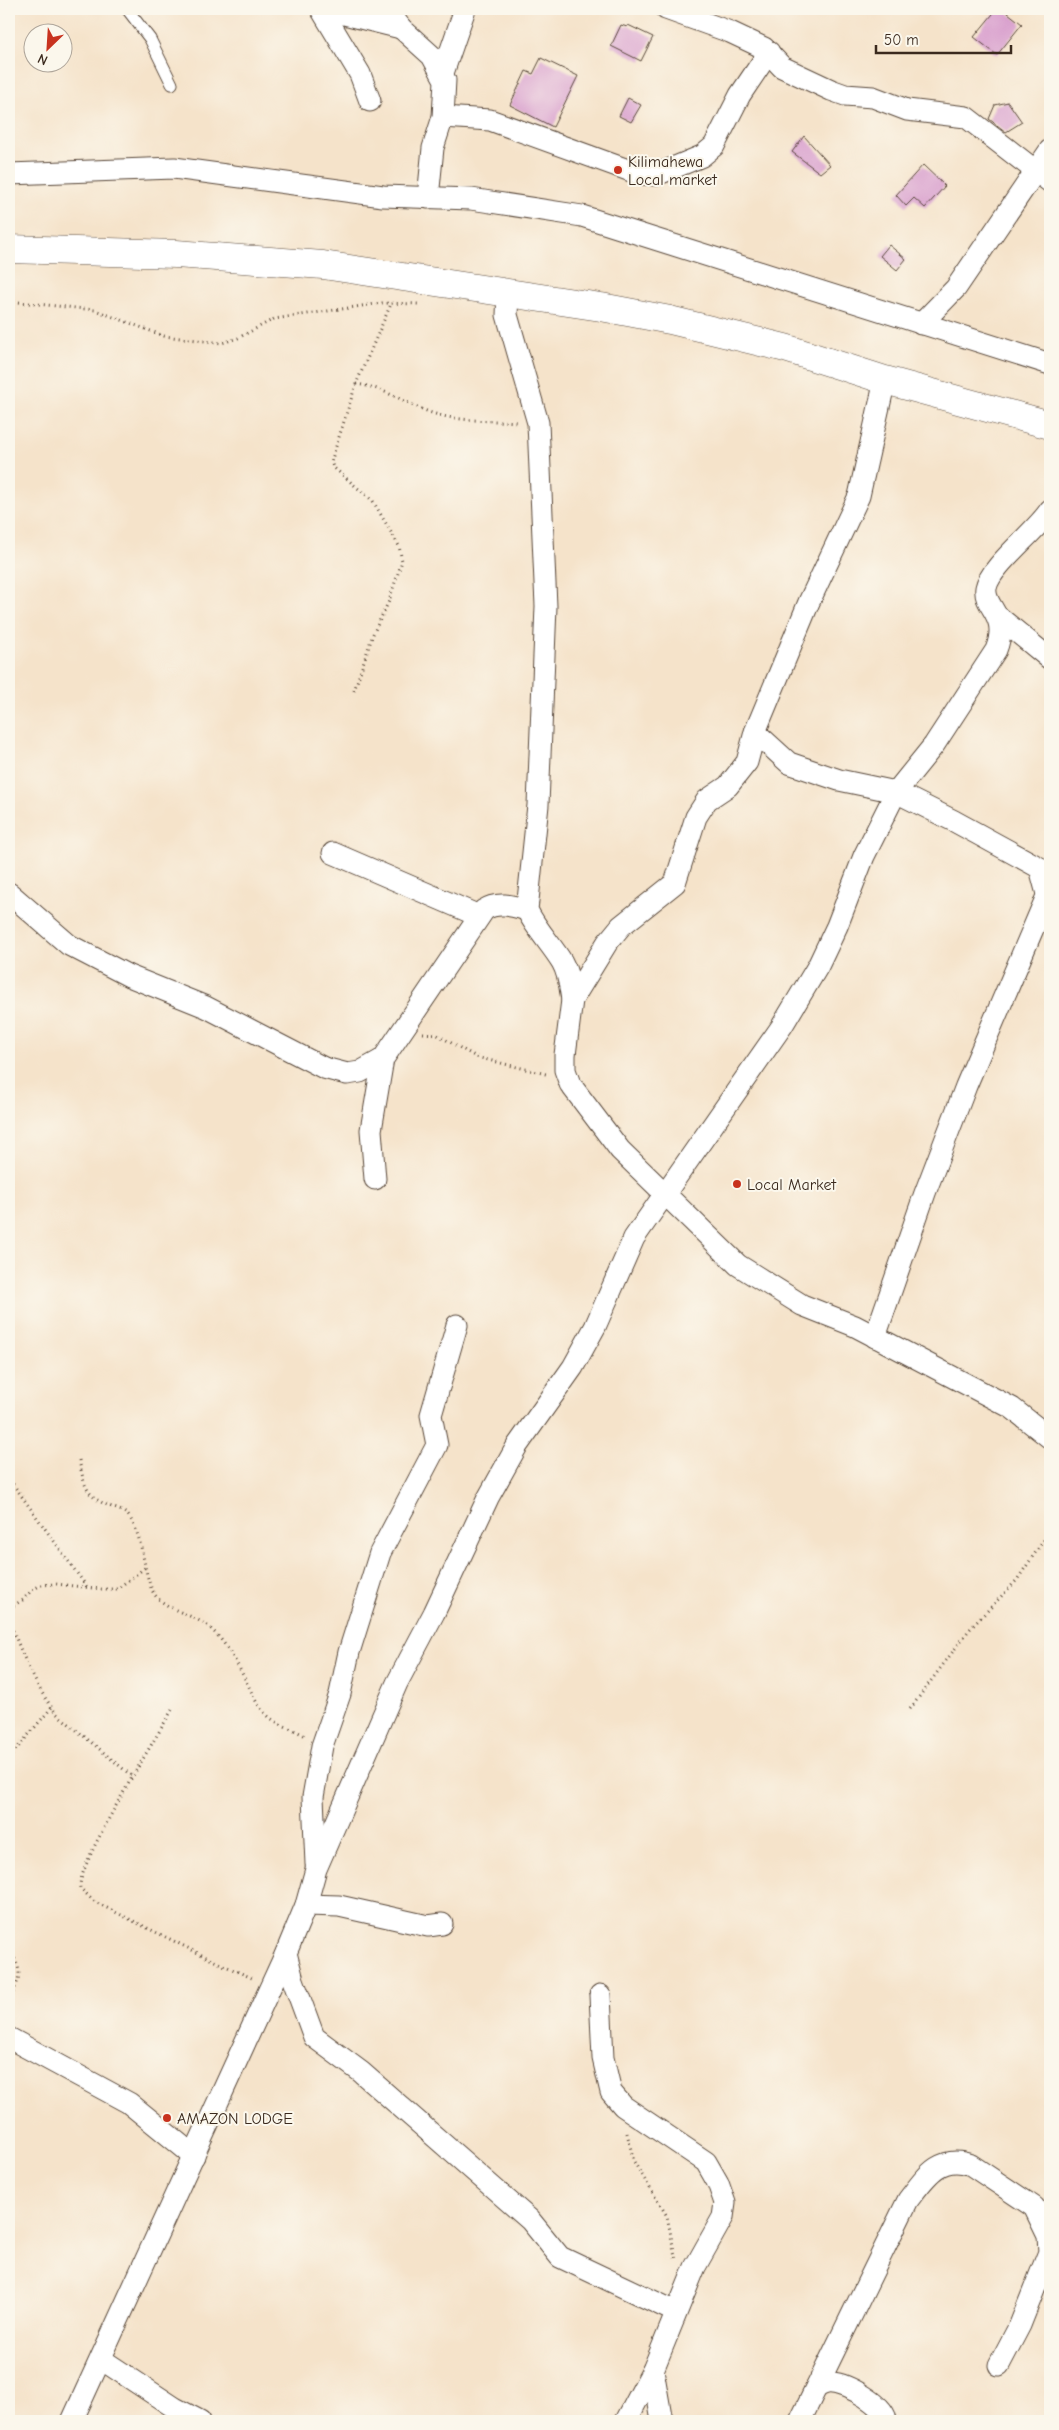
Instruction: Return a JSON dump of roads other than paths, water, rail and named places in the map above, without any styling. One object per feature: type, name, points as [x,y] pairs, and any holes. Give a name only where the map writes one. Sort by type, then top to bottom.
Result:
[{"type":"main road","points":[[9,249],[176,254],[323,265],[508,292],[670,320],[785,348],[885,380],[1050,425]]},
{"type":"street","points":[[322,9],[401,28]]},
{"type":"street","points":[[322,9],[356,67],[370,101]]},
{"type":"street","points":[[387,9],[401,28],[432,56],[443,73],[445,80],[443,117],[433,148],[428,198]]},
{"type":"street","points":[[443,73],[465,9]]},
{"type":"street","points":[[666,9],[730,32],[769,52],[782,67],[845,95],[873,97],[907,110],[966,117],[1044,177]]},
{"type":"street","points":[[443,117],[490,120],[639,174],[656,175],[702,156],[714,146],[740,95],[769,52]]},
{"type":"street","points":[[921,324],[956,288],[1044,177],[1050,150]]},
{"type":"street","points":[[9,174],[174,168],[383,196],[471,199],[582,216],[1050,364]]},
{"type":"street","points":[[508,292],[507,315],[538,423],[546,606],[546,657],[539,739],[538,805],[527,910],[568,974],[572,1000],[565,1055],[565,1070],[568,1080],[620,1150],[738,1265],[802,1305],[875,1337],[1012,1408],[1050,1438]]},
{"type":"street","points":[[572,1000],[607,943],[621,926],[675,883],[696,817],[708,800],[728,786],[747,762],[755,732],[809,602],[859,496],[885,380]]},
{"type":"street","points":[[1050,510],[1042,522],[993,572],[987,583],[986,595],[1000,618],[1050,659]]},
{"type":"street","points":[[72,2421],[286,1952],[306,1905],[316,1869],[397,1683],[434,1613],[488,1498],[517,1446],[573,1367],[595,1327],[634,1238],[782,1026],[818,966],[837,926],[864,856],[896,792],[934,745],[996,650],[1000,638],[1000,618]]},
{"type":"street","points":[[755,732],[789,763],[840,780],[896,792],[954,820],[1040,868],[1049,891],[966,1086],[925,1193],[875,1337]]},
{"type":"street","points":[[333,853],[479,916]]},
{"type":"street","points":[[9,893],[77,949],[130,976],[206,1007],[324,1068],[347,1074],[360,1072],[388,1051],[479,916],[490,906],[508,905],[527,910]]},
{"type":"street","points":[[375,1179],[371,1130],[388,1051]]},
{"type":"street","points":[[316,1869],[313,1797],[322,1746],[340,1694],[349,1652],[380,1553],[437,1445],[431,1415],[457,1325]]},
{"type":"street","points":[[306,1905],[339,1906],[428,1926],[442,1924]]},
{"type":"street","points":[[286,1952],[293,1980],[314,2037],[360,2072],[530,2220],[560,2257],[569,2263],[621,2285],[679,2304]]},
{"type":"street","points":[[600,1995],[603,2058],[611,2092],[623,2106],[706,2162],[718,2183],[724,2202],[723,2218],[695,2267],[653,2370],[626,2421]]},
{"type":"street","points":[[9,2038],[129,2103],[194,2156]]},
{"type":"street","points":[[800,2421],[908,2200],[930,2173],[946,2162],[960,2161],[971,2164],[1034,2207],[1048,2236],[1049,2252],[1020,2325],[999,2365]]},
{"type":"street","points":[[101,2359],[175,2408],[200,2421]]},
{"type":"street","points":[[653,2370],[662,2421]]},
{"type":"street","points":[[817,2387],[830,2382],[848,2386],[882,2409],[886,2421]]},
{"type":"lane","points":[[127,9],[150,39],[172,84]]},
{"type":"place","name":"Kilimahewa Local market","points":[[618,170]]},
{"type":"place","name":"Local Market","points":[[737,1184]]},
{"type":"place","name":"AMAZON LODGE","points":[[167,2118]]}]
